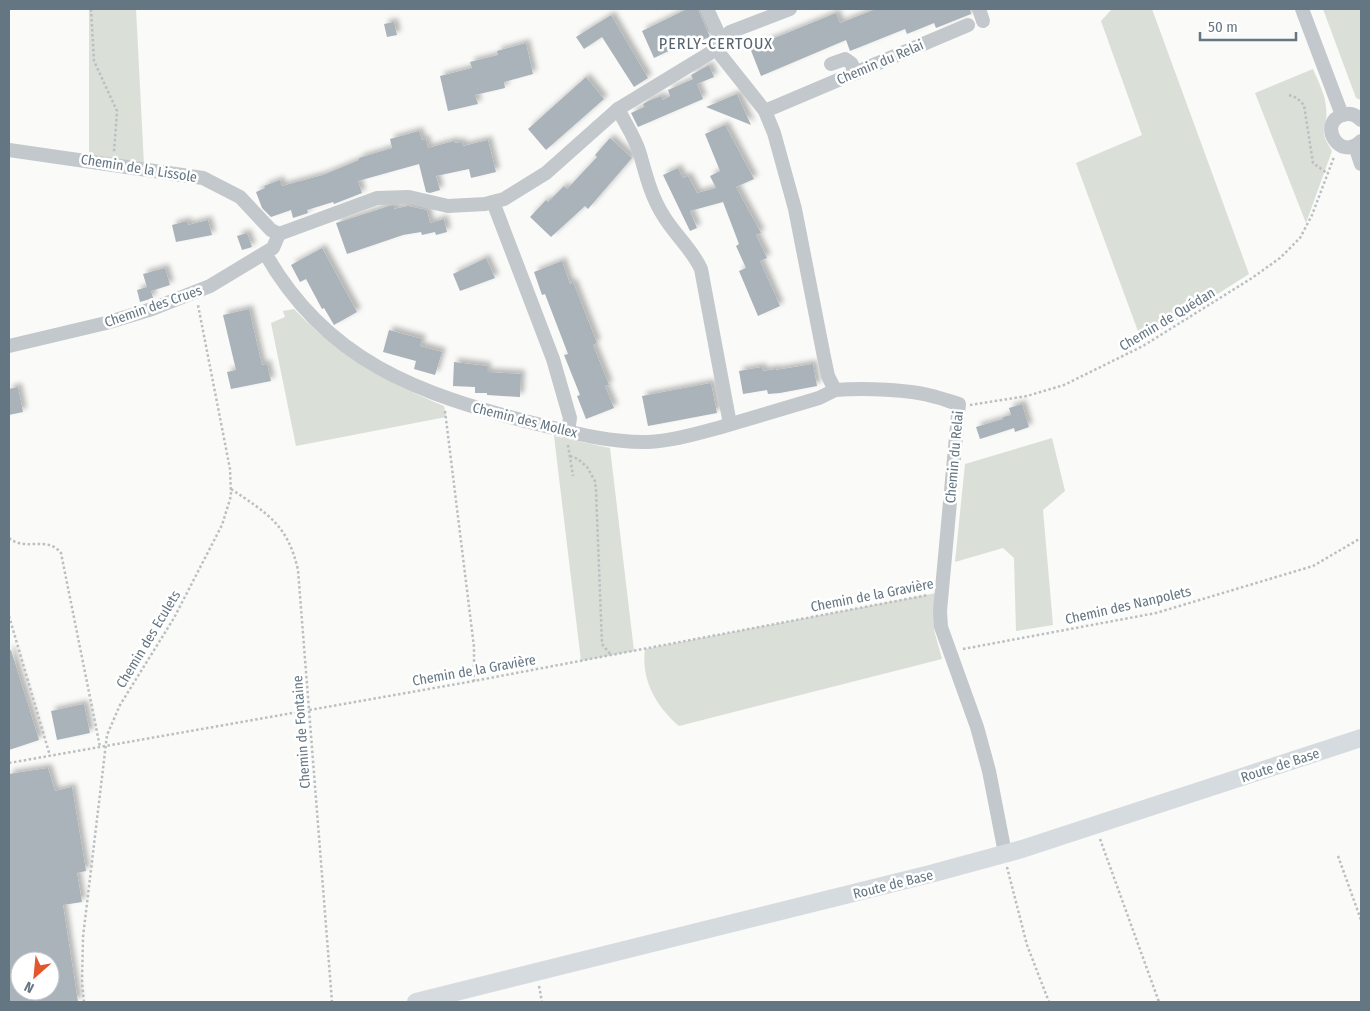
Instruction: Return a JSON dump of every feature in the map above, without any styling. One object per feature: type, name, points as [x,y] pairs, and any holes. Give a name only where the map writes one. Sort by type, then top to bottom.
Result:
[{"type":"main road","name":"Route de Base","points":[[416,1002],[934,874],[1005,854],[1361,738]]},
{"type":"street","points":[[707,9],[718,44],[765,111],[774,133],[795,209],[828,376],[835,390]]},
{"type":"street","points":[[279,234],[377,198],[409,197],[448,206],[504,200],[530,185],[618,109],[718,44],[730,32],[790,9]]},
{"type":"street","points":[[1302,9],[1342,115]]},
{"type":"street","name":"Chemin du Relai","points":[[765,111],[968,25]]},
{"type":"street","points":[[831,64],[844,59],[851,63],[856,72]]},
{"type":"street","points":[[618,109],[640,153],[642,165],[660,209],[696,258],[701,269],[730,424]]},
{"type":"street","points":[[1361,120],[1354,114],[1342,115],[1333,124],[1332,136],[1340,145],[1358,144],[1361,164]]},
{"type":"street","name":"Chemin de la Lissole","points":[[9,150],[190,175],[216,183],[240,197],[271,230],[279,234]]},
{"type":"street","points":[[493,202],[553,359],[570,418],[568,432]]},
{"type":"street","name":"Chemin des Crues","points":[[9,346],[106,323],[196,292],[210,286],[273,248],[279,234]]},
{"type":"street","name":"Chemin des Mollex","points":[[265,253],[282,283],[328,334],[344,346],[418,388],[493,414],[606,439],[649,442],[684,437],[819,398],[835,390]]},
{"type":"street","name":"Chemin du Relai","points":[[835,390],[864,388],[935,396],[959,404],[942,592],[941,627],[977,727],[989,771],[1005,854]]},
{"type":"path","points":[[91,9],[94,61],[117,111],[113,164]]},
{"type":"path","name":"Chemin de Quédan","points":[[959,404],[976,406],[1027,396],[1064,385],[1143,346],[1201,312],[1252,278],[1291,248],[1306,228],[1328,172],[1313,163],[1306,109],[1301,101],[1289,95]]},
{"type":"path","name":"Chemin des Eculets","points":[[84,1002],[82,983],[84,937],[104,746],[120,705],[174,618],[222,525],[230,504],[230,469],[196,292]]},
{"type":"path","points":[[443,398],[474,647],[474,681]]},
{"type":"path","points":[[568,432],[573,476]]},
{"type":"path","points":[[570,456],[578,459],[587,467],[594,481],[598,505],[602,644],[611,655]]},
{"type":"path","name":"Chemin de Fontaine","points":[[231,489],[274,520],[285,533],[293,549],[298,570],[332,1002]]},
{"type":"path","points":[[9,538],[15,543],[24,545],[47,543],[61,553],[100,747]]},
{"type":"path","name":"Chemin des Nanpolets","points":[[950,654],[964,649],[1156,612],[1313,566],[1361,538]]},
{"type":"path","name":"Chemin de la Gravière","points":[[9,763],[474,681],[942,592]]},
{"type":"path","points":[[9,616],[50,756]]},
{"type":"path","points":[[1096,825],[1159,1002]]},
{"type":"path","points":[[1005,854],[1027,945],[1049,1002]]},
{"type":"path","points":[[1338,856],[1361,920]]},
{"type":"path","points":[[540,994],[542,1002]]},
{"type":"shaded area","points":[[89,9],[136,9],[144,165],[89,158]]},
{"type":"shaded area","points":[[1112,9],[1152,9],[1249,274],[1142,342],[1076,163],[1142,135],[1101,21]]},
{"type":"shaded area","points":[[1323,9],[1361,9],[1361,100],[1356,98]]},
{"type":"shaded area","points":[[1313,69],[1324,97],[1326,115],[1324,132],[1327,143],[1332,151],[1306,223],[1255,93]]},
{"type":"shaded area","points":[[294,309],[328,340],[364,366],[444,406],[446,417],[296,446],[271,323],[285,317],[283,311]]},
{"type":"shaded area","points":[[554,436],[610,448],[634,651],[581,661]]},
{"type":"shaded area","points":[[1052,438],[1065,491],[1043,510],[1053,625],[1016,631],[1014,558],[1003,548],[955,562],[965,464]]},
{"type":"shaded area","points":[[936,593],[934,630],[942,659],[679,726],[663,710],[648,682],[644,660],[645,649]]},
{"type":"building","points":[[687,9],[698,9],[710,37],[697,42],[696,38],[654,58],[642,31]]},
{"type":"building","points":[[876,9],[970,9],[971,14],[936,28],[934,23],[907,34],[905,29],[850,51],[846,40],[761,76],[750,48],[836,13],[840,23]]},
{"type":"building","points":[[611,15],[648,78],[634,87],[602,37],[584,49],[576,37]]},
{"type":"building","points":[[394,22],[397,35],[387,37],[384,24]]},
{"type":"building","points":[[526,43],[533,74],[504,82],[505,88],[475,95],[478,104],[448,111],[440,76],[472,68],[470,62],[498,55],[497,51]]},
{"type":"building","points":[[709,65],[714,77],[697,84],[703,99],[638,127],[631,113],[644,107],[643,104],[648,101],[661,96],[663,100],[670,96],[668,90],[693,79],[691,75]]},
{"type":"building","points":[[586,77],[604,99],[546,150],[528,129]]},
{"type":"building","points":[[737,94],[751,125],[706,107]]},
{"type":"building","points":[[725,125],[754,179],[736,187],[761,233],[756,235],[767,258],[760,261],[780,306],[758,316],[739,271],[746,268],[736,246],[739,244],[723,202],[690,211],[697,228],[690,231],[663,175],[678,168],[683,178],[688,176],[697,193],[716,188],[710,176],[720,171],[705,134]]},
{"type":"building","points":[[419,131],[422,140],[426,139],[428,148],[454,141],[455,143],[462,142],[463,146],[488,140],[496,172],[471,178],[469,169],[436,176],[440,190],[430,193],[426,192],[419,164],[358,181],[362,193],[334,204],[333,202],[307,210],[308,213],[293,218],[291,210],[271,217],[262,208],[256,192],[265,188],[264,186],[280,180],[282,186],[323,175],[359,160],[359,158],[392,148],[390,139]]},
{"type":"building","points":[[610,138],[632,158],[588,209],[585,206],[551,237],[530,217],[546,200],[548,202],[564,186],[567,189],[597,157],[595,155]]},
{"type":"building","points":[[394,206],[394,209],[408,206],[427,210],[430,223],[444,219],[447,232],[436,235],[435,232],[422,235],[421,232],[403,235],[347,254],[336,223]]},
{"type":"building","points":[[208,220],[212,235],[176,242],[172,225],[187,221],[188,225]]},
{"type":"building","points":[[247,233],[252,247],[242,250],[237,236]]},
{"type":"building","points":[[322,248],[357,312],[334,325],[324,308],[322,309],[306,279],[300,282],[291,265]]},
{"type":"building","points":[[486,258],[495,278],[460,291],[453,274]]},
{"type":"building","points":[[562,261],[570,284],[573,282],[597,343],[593,345],[609,385],[605,386],[614,408],[586,419],[577,396],[580,395],[564,355],[568,354],[545,294],[542,295],[534,272]]},
{"type":"building","points":[[165,268],[170,285],[151,291],[153,298],[140,302],[137,290],[147,287],[143,274]]},
{"type":"building","points":[[249,309],[262,365],[267,364],[271,381],[231,389],[227,372],[236,370],[223,315]]},
{"type":"building","points":[[389,330],[422,339],[420,346],[442,352],[435,375],[414,369],[416,361],[383,352]]},
{"type":"building","points":[[454,362],[487,366],[487,372],[521,374],[520,397],[487,395],[487,393],[475,393],[475,387],[453,386]]},
{"type":"building","points":[[813,364],[817,386],[780,393],[768,394],[767,390],[743,394],[739,371],[762,367],[763,371],[776,370]]},
{"type":"building","points":[[711,383],[717,413],[648,426],[642,396]]},
{"type":"building","points":[[18,387],[23,412],[9,415],[9,389]]},
{"type":"building","points":[[1022,404],[1029,427],[1015,432],[1014,428],[980,439],[976,427],[1011,415],[1009,408]]},
{"type":"building","points":[[11,650],[39,740],[9,750],[9,651]]},
{"type":"building","points":[[84,704],[90,733],[57,740],[51,711]]},
{"type":"building","points":[[48,768],[55,791],[72,787],[86,871],[77,873],[82,902],[63,905],[78,1002],[9,1002],[9,774]]},
{"type":"district","name":"PERLY-CERTOUX","points":[[716,43]]}]
